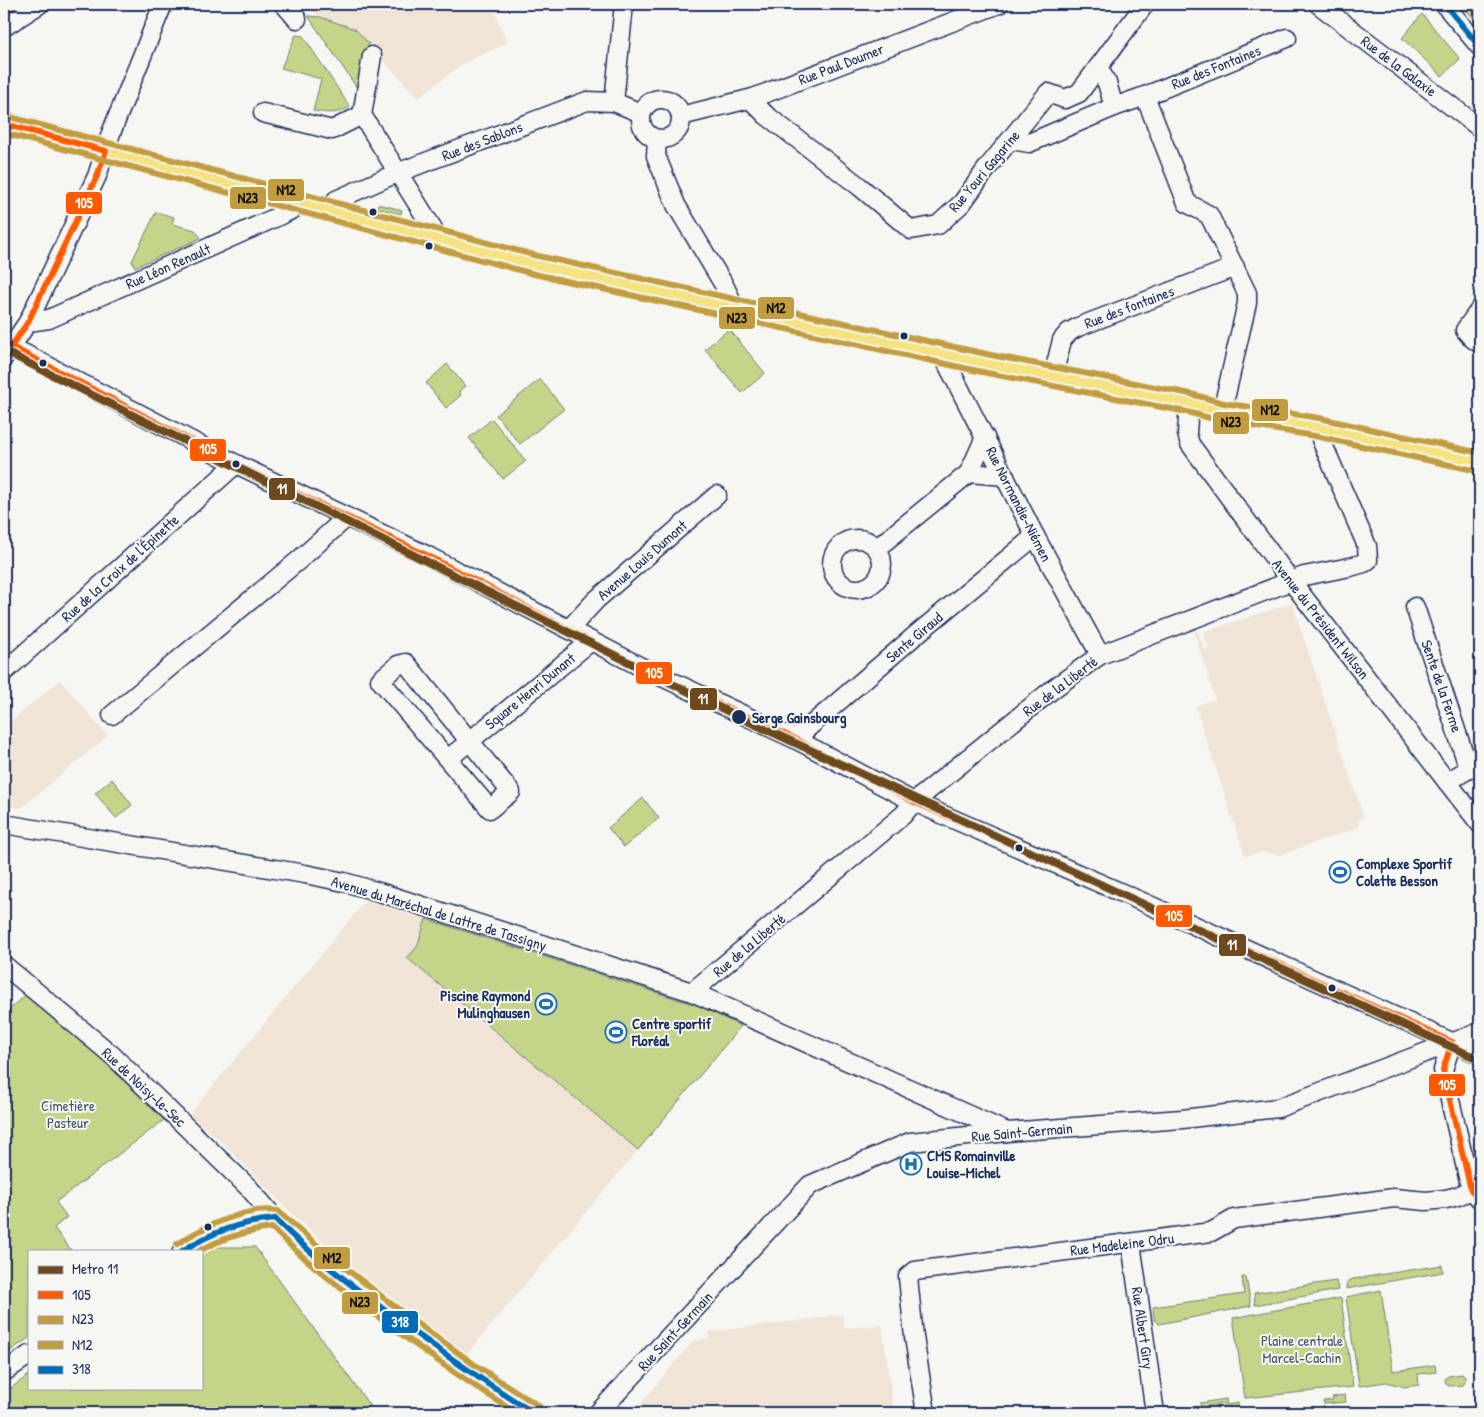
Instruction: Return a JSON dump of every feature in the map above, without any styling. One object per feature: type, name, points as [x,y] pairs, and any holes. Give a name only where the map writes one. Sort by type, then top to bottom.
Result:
[{"type":"main road","points":[[4,124],[536,265],[1189,403],[1222,412],[1317,427],[1480,462]]},
{"type":"street","points":[[4,27],[40,4]]},
{"type":"street","points":[[163,4],[111,133],[97,176],[28,322],[6,349],[236,464],[347,516],[645,669],[795,739],[914,802],[1145,903],[1480,1054]]},
{"type":"street","points":[[284,4],[297,19]]},
{"type":"street","points":[[614,102],[624,4]]},
{"type":"street","name":"Rue Paul Doumer","points":[[681,116],[753,98],[999,4]]},
{"type":"street","name":"Rue Youri Gagarine","points":[[753,98],[766,115],[859,186],[910,230],[938,225],[962,203],[1048,93],[1064,99],[1079,93],[1145,4]]},
{"type":"street","name":"Rue de la Galaxie","points":[[1318,4],[1480,128]]},
{"type":"street","points":[[1448,5],[1480,47]]},
{"type":"street","name":"Rue des Fontaines","points":[[1011,140],[1028,143],[1286,38]]},
{"type":"street","points":[[372,56],[362,115],[440,240]]},
{"type":"street","points":[[1098,67],[1107,84],[1114,107]]},
{"type":"street","points":[[1145,96],[1188,203],[1209,215],[1247,292],[1247,303],[1222,412]]},
{"type":"street","points":[[662,98],[675,104],[681,116],[680,126],[671,137],[657,139],[650,136],[644,130],[641,122],[641,113],[649,102],[662,98]]},
{"type":"street","name":"Rue des Sablons","points":[[328,210],[336,200],[398,173],[587,101],[614,102],[641,113]]},
{"type":"street","points":[[263,113],[332,130],[362,115]]},
{"type":"street","points":[[657,139],[656,156],[676,205],[735,308]]},
{"type":"street","name":"Rue Léon Renault","points":[[28,322],[49,319],[305,203]]},
{"type":"street","name":"Rue des fontaines","points":[[1054,376],[1062,340],[1069,332],[1235,267]]},
{"type":"street","points":[[1480,309],[1466,330],[1480,344]]},
{"type":"street","name":"Rue Normandie-Niémen","points":[[941,352],[1035,536],[1100,655]]},
{"type":"street","name":"Avenue du Président Wilson","points":[[1189,403],[1187,434],[1190,444],[1291,582],[1480,824]]},
{"type":"street","name":"Rue de la Liberté","points":[[692,992],[903,815],[914,802],[1053,689],[1100,655],[1307,575],[1364,563],[1369,556],[1367,546],[1317,427]]},
{"type":"street","points":[[877,548],[969,472],[985,438]]},
{"type":"street","name":"Rue de la Croix de l'Épinette","points":[[4,672],[236,464]]},
{"type":"street","points":[[969,472],[1005,476]]},
{"type":"street","name":"Avenue Louis Dumont","points":[[569,629],[596,600],[717,495]]},
{"type":"street","points":[[112,715],[299,560],[347,516]]},
{"type":"street","name":"Sente Giraud","points":[[795,739],[1035,536]]},
{"type":"street","name":"Sente de la Ferme","points":[[1415,607],[1470,769],[1447,782]]},
{"type":"street","name":"Square Henri Dunant","points":[[448,760],[591,641]]},
{"type":"street","points":[[406,664],[511,792],[490,809],[448,760],[380,680],[398,665],[406,664]]},
{"type":"street","name":"Avenue du Maréchal de Lattre de Tassigny","points":[[4,824],[344,882],[398,898],[692,992],[1007,1132]]},
{"type":"street","name":"Rue de Noisy-le-Sec","points":[[4,965],[112,1055],[249,1188],[285,1230],[399,1322],[487,1385],[534,1413]]},
{"type":"street","name":"Rue Saint-Germain","points":[[598,1413],[810,1185],[910,1142],[1278,1108],[1480,1032]]},
{"type":"street","points":[[1452,1042],[1443,1070],[1476,1195]]},
{"type":"street","name":"Rue Madeleine Odru","points":[[926,1413],[914,1337],[908,1277],[915,1271],[1211,1232],[1234,1219],[1394,1198],[1426,1201],[1476,1195]]},
{"type":"street","points":[[184,1250],[209,1234],[230,1225],[275,1219]]},
{"type":"street","name":"Rue Albert Giry","points":[[1131,1243],[1155,1413]]},
{"type":"street","points":[[4,1372],[28,1356]]},
{"type":"shaded area","points":[[305,4],[515,4],[495,13],[507,43],[462,64],[418,98],[355,29],[320,17]]},
{"type":"shaded area","points":[[519,4],[566,4],[544,13]]},
{"type":"shaded area","points":[[1292,603],[1364,818],[1358,820],[1359,827],[1280,855],[1262,852],[1245,856],[1195,706],[1215,699],[1194,631],[1197,630],[1204,650],[1209,648],[1203,632]]},
{"type":"shaded area","points":[[60,680],[108,736],[21,808],[4,805],[4,727]]},
{"type":"shaded area","points":[[366,900],[426,919],[417,947],[407,959],[638,1150],[467,1354],[373,1284],[299,1221],[219,1139],[189,1115]]},
{"type":"shaded area","points":[[842,1315],[845,1328],[882,1325],[894,1413],[633,1413],[693,1341],[709,1338],[709,1332]]},
{"type":"green space","points":[[1465,4],[1480,4],[1480,25],[1466,10]]},
{"type":"green space","points":[[1422,14],[1460,59],[1442,76],[1402,38]]},
{"type":"green space","points":[[308,16],[320,17],[355,29],[369,44],[361,94]]},
{"type":"green space","points":[[296,35],[303,36],[350,107],[346,110],[328,113],[313,111],[321,79],[281,68]]},
{"type":"green space","points":[[378,204],[402,210],[401,214],[377,208]]},
{"type":"green space","points":[[156,212],[174,217],[172,224],[195,230],[201,238],[135,267],[132,261]]},
{"type":"green space","points":[[729,329],[765,373],[742,393],[705,349]]},
{"type":"green space","points":[[447,364],[465,386],[459,391],[461,395],[446,408],[426,383]]},
{"type":"green space","points":[[540,379],[564,409],[520,444],[496,415]]},
{"type":"green space","points":[[492,419],[526,461],[503,479],[469,438]]},
{"type":"green space","points":[[112,779],[132,805],[116,818],[95,793]]},
{"type":"green space","points":[[643,798],[659,818],[624,847],[608,828]]},
{"type":"green space","name":"Centre sportif Floréal","points":[[426,919],[699,1006],[741,1026],[638,1150],[407,958],[417,947]]},
{"type":"green space","name":"Cimetière Pasteur","points":[[26,995],[103,1060],[164,1120],[56,1202],[67,1217],[54,1228],[71,1250],[28,1250],[28,1339],[4,1355],[4,1014]]},
{"type":"green space","points":[[211,1247],[255,1247],[375,1413],[4,1413],[4,1393],[28,1376],[28,1390],[202,1390],[202,1253]]},
{"type":"green space","points":[[1442,1265],[1443,1272],[1346,1289],[1347,1282],[1353,1279]]},
{"type":"green space","points":[[1242,1277],[1246,1277],[1251,1306],[1159,1324],[1154,1320],[1153,1307],[1244,1294]]},
{"type":"green space","points":[[1336,1281],[1338,1290],[1255,1305],[1254,1293]]},
{"type":"green space","name":"Plaine centrale Marcel-Cachin","points":[[1381,1290],[1393,1371],[1435,1365],[1436,1372],[1418,1374],[1419,1385],[1405,1387],[1386,1382],[1359,1386],[1346,1297]]},
{"type":"green space","name":"Plaine centrale Marcel-Cachin","points":[[1341,1298],[1353,1387],[1245,1398],[1233,1318]]},
{"type":"green space","points":[[1462,1374],[1465,1377],[1463,1385],[1449,1386],[1446,1384],[1445,1379],[1448,1376]]},
{"type":"green space","points":[[1345,1395],[1346,1402],[1324,1404],[1323,1401],[1333,1400],[1332,1397]]},
{"type":"green space","points":[[1226,1399],[1227,1405],[1238,1403],[1239,1412],[1224,1413],[1223,1404],[1201,1407],[1200,1403]]},
{"type":"metro line","name":"11","points":[[4,351],[739,717],[1480,1060]]},
{"type":"transit line","name":"318","points":[[1451,4],[1447,7],[1480,47]]},
{"type":"transit line","name":"N12","points":[[6,116],[538,256],[991,355],[1191,394],[1224,403],[1319,418],[1480,453]]},
{"type":"transit line","name":"105","points":[[4,124],[106,151],[97,176],[28,322],[11,347]]},
{"type":"transit line","name":"N23","points":[[4,133],[534,274],[987,373],[1187,412],[1221,421],[1315,436],[1478,471]]},
{"type":"transit line","name":"105","points":[[4,343],[236,464],[426,555],[645,669],[795,739],[914,802],[1145,903],[1452,1042]]},
{"type":"transit line","name":"105","points":[[1452,1042],[1443,1070],[1471,1190],[1480,1199]]},
{"type":"transit line","name":"N12","points":[[177,1244],[199,1231],[226,1219],[253,1212],[278,1211],[326,1253],[394,1306],[475,1365],[539,1406]]},
{"type":"transit line","name":"318","points":[[275,1219],[314,1255],[383,1309],[457,1363],[534,1413]]},
{"type":"transit line","name":"318","points":[[184,1250],[204,1238],[238,1225],[275,1219]]},
{"type":"transit line","name":"N23","points":[[201,1250],[234,1236],[272,1228],[324,1275],[397,1331],[517,1413]]},
{"type":"place","name":"Serge Gainsbourg","points":[[739,717]]},
{"type":"place","name":"Complexe Sportif Colette Besson","points":[[1340,872]]},
{"type":"place","name":"Piscine Raymond Mulinghausen","points":[[546,1004]]},
{"type":"place","name":"Centre sportif Floréal","points":[[616,1032]]},
{"type":"place","name":"CMS Romainville Louise-Michel","points":[[911,1164]]}]
